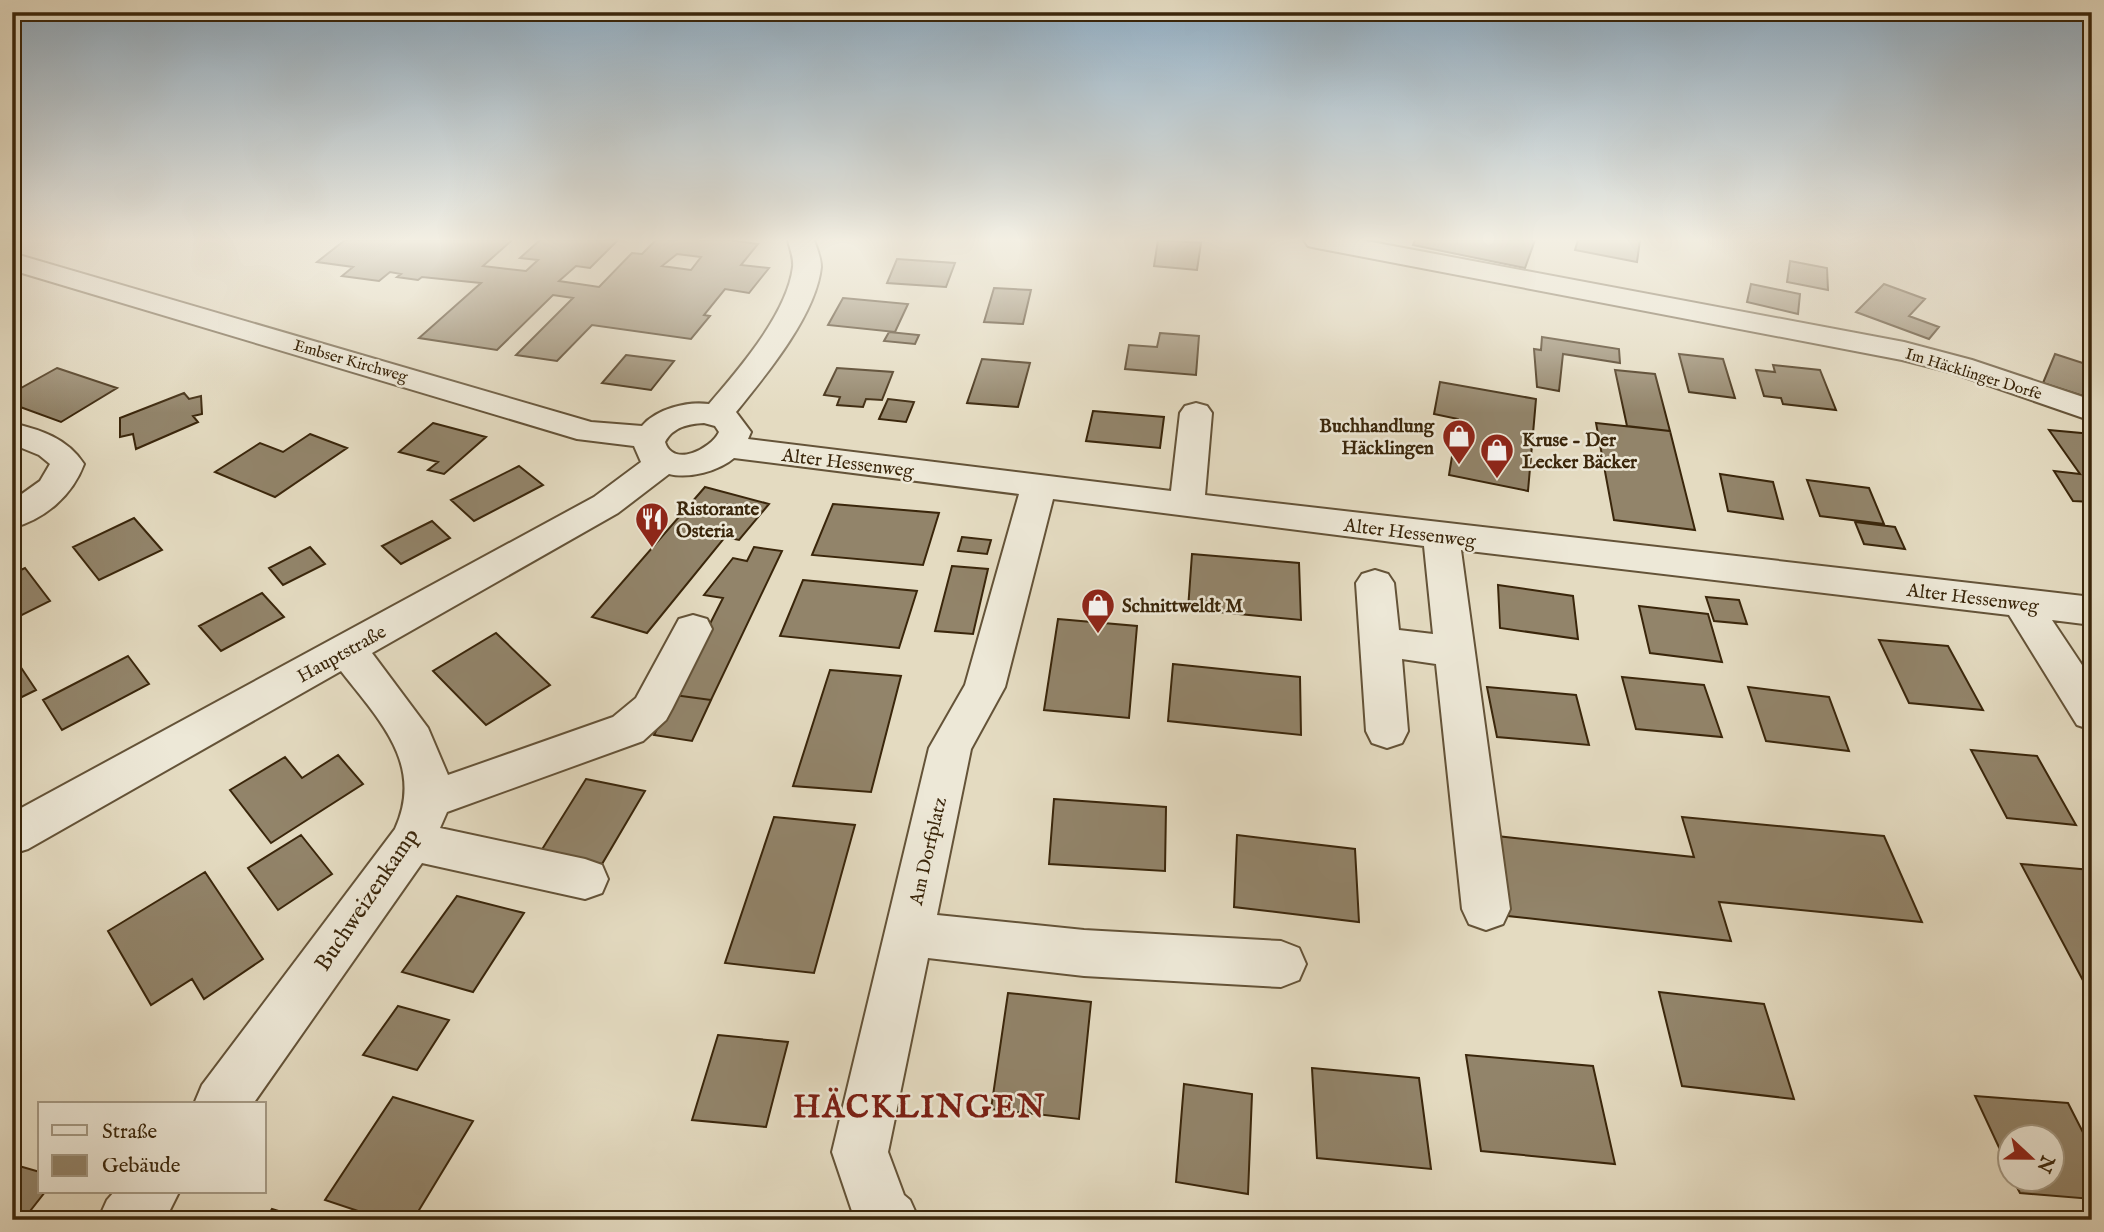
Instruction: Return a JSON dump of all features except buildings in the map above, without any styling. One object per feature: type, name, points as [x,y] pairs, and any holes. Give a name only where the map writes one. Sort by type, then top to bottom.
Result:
[{"type":"street","name":"Embser Kirchweg","points":[[135,297],[589,432],[657,449]]},
{"type":"street","points":[[723,431],[705,413],[678,416],[666,422],[657,449],[673,465],[711,460],[723,431],[796,297]]},
{"type":"street","name":"Im Häcklinger Dorfe","points":[[1621,297],[1904,351],[1961,366],[2092,411]]},
{"type":"street","points":[[1187,504],[1196,413]]},
{"type":"street","name":"Alter Hessenweg","points":[[723,431],[1040,485],[1441,536],[2092,611]]},
{"type":"street","points":[[12,433],[48,446],[68,464],[62,480],[40,501],[12,516]]},
{"type":"street","name":"Hauptstraße","points":[[12,835],[606,505],[657,449]]},
{"type":"street","name":"Am Dorfplatz","points":[[890,1220],[882,1215],[860,1152],[950,748],[985,687],[1040,485]]},
{"type":"street","points":[[1441,536],[1486,909]]},
{"type":"street","points":[[1375,583],[1387,731]]},
{"type":"street","points":[[2021,603],[2092,714]]},
{"type":"street","points":[[420,820],[628,729],[651,709],[693,629]]},
{"type":"street","points":[[1381,642],[1455,652]]},
{"type":"street","points":[[346,649],[383,694],[424,761],[420,820]]},
{"type":"street","points":[[420,820],[585,880]]},
{"type":"street","name":"Buchweizenkamp","points":[[221,1102],[420,820]]},
{"type":"street","points":[[908,934],[1084,953],[1281,964]]},
{"type":"street","points":[[127,1220],[149,1194]]},
{"type":"place","name":"Buchhandlung Häcklingen","points":[[1459,466]]},
{"type":"place","name":"Kruse - Der Lecker Bäcker","points":[[1497,480]]},
{"type":"place","name":"Ristorante Osteria","points":[[652,549]]},
{"type":"place","name":"Schnittweldt M","points":[[1098,635]]},
{"type":"district","name":"HÄCKLINGEN","points":[[920,1106]]}]
